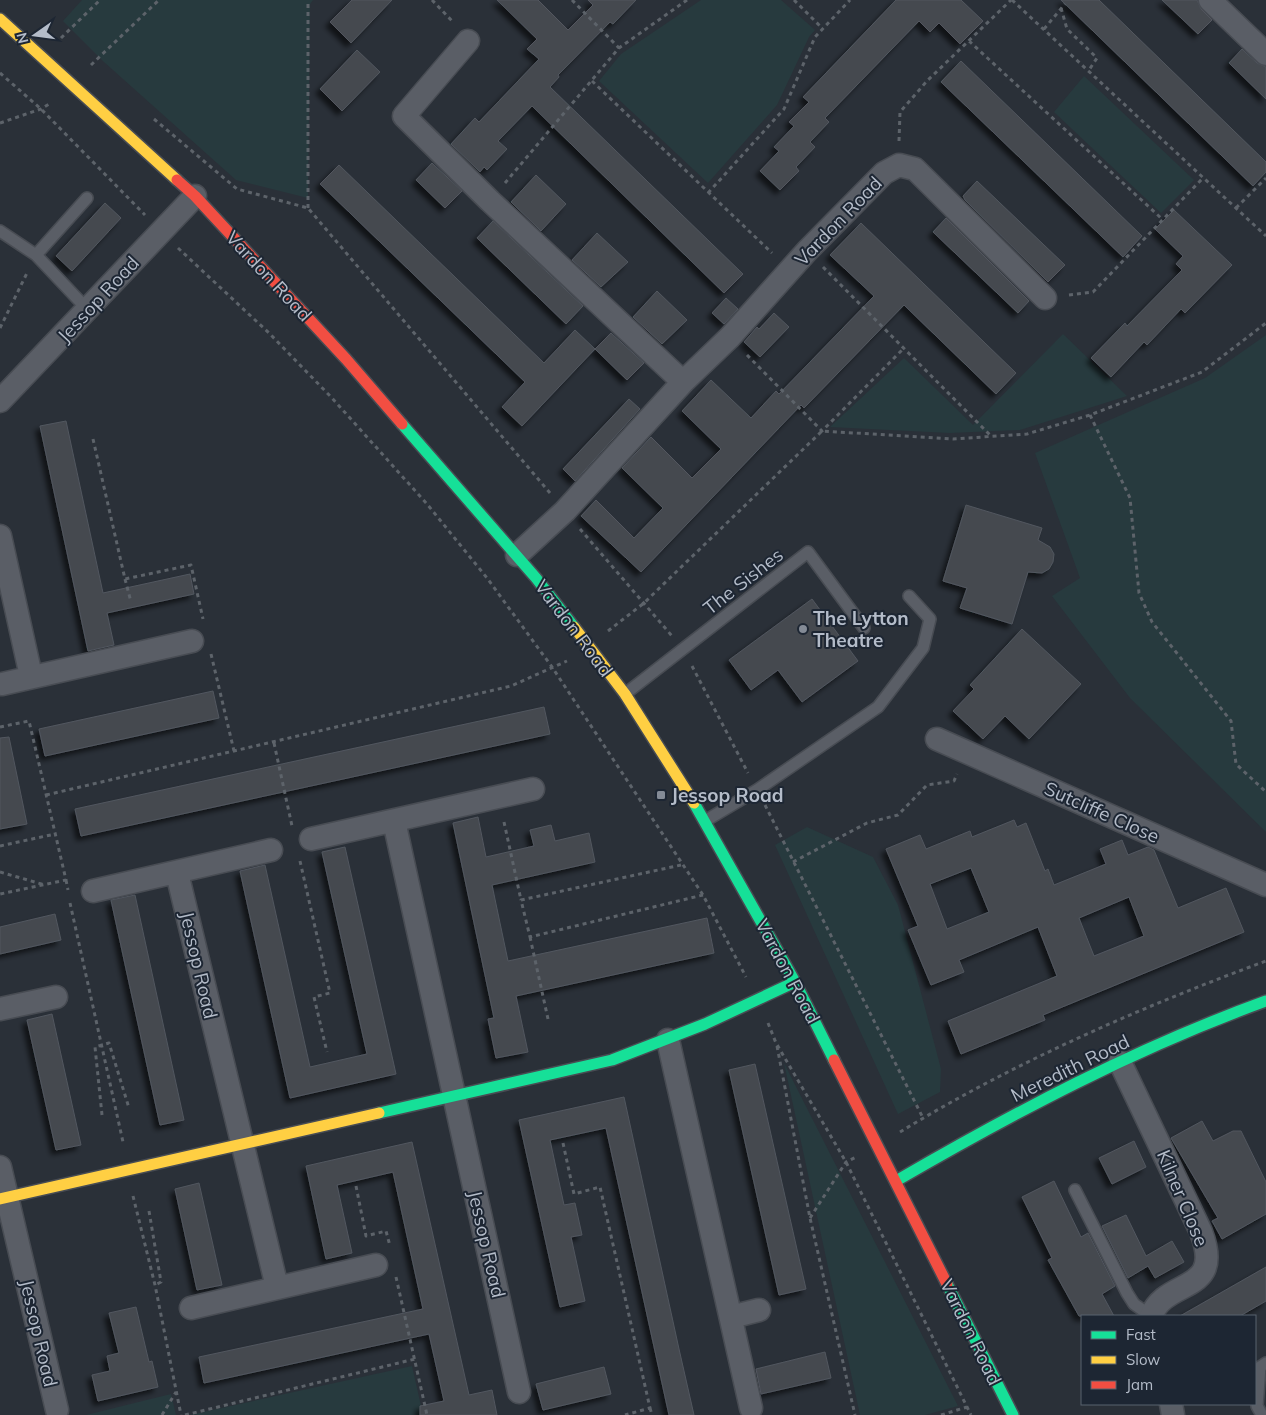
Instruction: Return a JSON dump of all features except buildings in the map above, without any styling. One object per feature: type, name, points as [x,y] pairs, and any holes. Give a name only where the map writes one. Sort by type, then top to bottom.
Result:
[{"type":"street","points":[[1210,0],[1266,54]]},
{"type":"street","name":"Vardon Road","points":[[0,19],[195,196],[346,359],[517,555],[625,694],[705,820],[795,982],[1013,1415]]},
{"type":"street","points":[[468,41],[404,116],[490,201],[683,382]]},
{"type":"street","name":"Vardon Road","points":[[517,555],[564,511],[683,382],[730,337],[807,251],[884,173],[899,165],[915,169],[1045,298]]},
{"type":"street","name":"Jessop Road","points":[[0,401],[195,196]]},
{"type":"street","points":[[0,536],[31,676]]},
{"type":"street","points":[[2,684],[31,676],[200,645]]},
{"type":"street","name":"Sutcliffe Close","points":[[937,739],[1266,885]]},
{"type":"street","points":[[302,834],[394,821],[533,789]]},
{"type":"street","name":"Jessop Road","points":[[394,821],[519,1392]]},
{"type":"street","points":[[93,891],[271,850]]},
{"type":"street","name":"Jessop Road","points":[[177,873],[277,1287]]},
{"type":"street","points":[[4,1199],[612,1060],[668,1040],[795,982]]},
{"type":"street","points":[[0,1009],[56,997]]},
{"type":"street","name":"Meredith Road","points":[[896,1181],[979,1132],[1120,1062],[1188,1031],[1266,1001]]},
{"type":"street","points":[[668,1040],[751,1408]]},
{"type":"street","name":"Kilner Close","points":[[1120,1062],[1201,1232],[1207,1250],[1204,1268],[1200,1276],[1193,1283],[1166,1296],[1154,1309],[1151,1315]]},
{"type":"street","name":"Jessop Road","points":[[0,1167],[4,1199],[57,1410]]},
{"type":"street","points":[[191,1308],[387,1261]]},
{"type":"street","points":[[731,1316],[759,1310]]},
{"type":"lane","points":[[36,255],[87,198]]},
{"type":"lane","points":[[0,231],[36,255],[88,310]]},
{"type":"lane","name":"The Sishes","points":[[625,694],[808,552],[864,628]]},
{"type":"lane","points":[[705,820],[757,790],[878,707],[923,648],[930,619],[909,596]]},
{"type":"lane","points":[[1074,1190],[1127,1293],[1134,1304],[1150,1315]]},
{"type":"lane","points":[[1262,1415],[1257,1406],[1260,1367],[1266,1363]]},
{"type":"path","points":[[61,38],[100,0]]},
{"type":"path","points":[[90,66],[159,0]]},
{"type":"path","points":[[308,0],[308,208]]},
{"type":"path","points":[[432,0],[468,41]]},
{"type":"path","points":[[572,0],[619,48]]},
{"type":"path","points":[[490,201],[619,48],[687,0]]},
{"type":"path","points":[[794,0],[822,28]]},
{"type":"path","points":[[708,194],[784,109],[815,37],[850,0]]},
{"type":"path","points":[[899,165],[900,112],[927,81],[1012,0],[1266,236]]},
{"type":"path","points":[[1044,28],[1065,4]]},
{"type":"path","points":[[1061,8],[1067,29],[1097,58],[1089,70]]},
{"type":"path","points":[[54,32],[68,45]]},
{"type":"path","points":[[969,42],[1162,218]]},
{"type":"path","points":[[83,59],[97,72]]},
{"type":"path","points":[[0,73],[41,109],[161,231],[269,333],[386,457],[487,578],[552,667],[703,896],[759,1000],[776,1043],[846,1162],[971,1415]]},
{"type":"path","points":[[592,81],[708,194],[791,270]]},
{"type":"path","points":[[0,123],[41,109],[49,104]]},
{"type":"path","points":[[149,115],[237,189],[308,208],[684,650],[924,1118]]},
{"type":"path","points":[[1045,298],[1093,292],[1202,178]]},
{"type":"path","points":[[1236,208],[1266,178]]},
{"type":"path","points":[[807,251],[990,436]]},
{"type":"path","points":[[0,328],[36,255]]},
{"type":"path","points":[[730,337],[822,431],[953,439],[1027,434],[1090,415],[1202,372],[1266,323]]},
{"type":"path","points":[[605,633],[644,603],[822,431],[904,348]]},
{"type":"path","points":[[1090,415],[1130,498],[1139,593],[1152,622],[1231,721],[1236,764],[1266,792]]},
{"type":"path","points":[[93,439],[131,602]]},
{"type":"path","points":[[125,579],[191,565],[203,620]]},
{"type":"path","points":[[200,645],[234,751]]},
{"type":"path","points":[[46,795],[511,686],[568,660]]},
{"type":"path","points":[[0,727],[29,720],[66,880],[122,1142]]},
{"type":"path","points":[[274,743],[302,834]]},
{"type":"path","points":[[793,862],[867,823],[898,815],[927,785],[954,781],[970,753]]},
{"type":"path","points":[[504,822],[548,1018]]},
{"type":"path","points":[[0,846],[55,834]]},
{"type":"path","points":[[300,859],[330,993],[314,997],[327,1052]]},
{"type":"path","points":[[521,900],[682,865]]},
{"type":"path","points":[[0,872],[46,885]]},
{"type":"path","points":[[0,894],[66,880]]},
{"type":"path","points":[[530,937],[703,896]]},
{"type":"path","points":[[810,1218],[846,1162],[878,1146],[924,1118],[1086,1035],[1201,985],[1266,961]]},
{"type":"path","points":[[102,1115],[94,1047],[109,1043],[129,1108]]},
{"type":"path","points":[[776,1043],[810,1218],[855,1415]]},
{"type":"path","points":[[563,1143],[574,1194],[600,1187],[652,1415]]},
{"type":"path","points":[[356,1186],[366,1236],[386,1231],[387,1261],[415,1359],[427,1415]]},
{"type":"path","points":[[132,1191],[155,1285],[180,1415]]},
{"type":"path","points":[[149,1211],[161,1282],[155,1285]]},
{"type":"path","points":[[186,1415],[415,1359]]},
{"type":"path","points":[[162,1415],[176,1392]]},
{"type":"path","points":[[941,1415],[967,1407]]},
{"type":"path","points":[[625,1415],[650,1408]]},
{"type":"green space","points":[[82,0],[313,0],[310,4],[308,198],[236,180],[104,62],[63,21]]},
{"type":"green space","points":[[701,0],[781,0],[815,30],[809,37],[777,105],[708,183],[599,81],[621,54]]},
{"type":"green space","points":[[1084,76],[1194,180],[1161,213],[1054,112]]},
{"type":"green space","points":[[1063,334],[1127,396],[1020,430],[950,433],[830,427],[904,358],[973,425]]},
{"type":"green space","points":[[1266,335],[1266,832],[1130,698],[1052,596],[1080,578],[1035,453],[1205,378]]},
{"type":"green space","points":[[807,827],[873,857],[898,905],[941,1069],[940,1092],[898,1114],[775,845]]},
{"type":"green space","points":[[784,1063],[958,1406],[925,1415],[860,1415]]},
{"type":"green space","points":[[412,1366],[423,1415],[190,1415]]},
{"type":"green space","points":[[171,1394],[176,1415],[86,1415]]},
{"type":"traffic: fast","points":[[402,424],[536,578],[574,627]]},
{"type":"traffic: fast","points":[[694,803],[795,982],[834,1060]]},
{"type":"traffic: fast","points":[[379,1113],[612,1060],[705,1024],[795,982]]},
{"type":"traffic: fast","points":[[896,1181],[1031,1106],[1123,1060],[1218,1019],[1266,1001]]},
{"type":"traffic: fast","points":[[947,1284],[1013,1415]]},
{"type":"traffic: slow","points":[[0,19],[177,180]]},
{"type":"traffic: slow","points":[[574,627],[625,694],[694,803]]},
{"type":"traffic: slow","points":[[0,1199],[379,1113]]},
{"type":"traffic: jam","points":[[177,180],[195,196],[346,359],[402,424]]},
{"type":"traffic: jam","points":[[834,1060],[947,1284]]},
{"type":"place","name":"The Lytton Theatre","points":[[803,629]]},
{"type":"place","name":"Jessop Road","points":[[661,795]]}]
